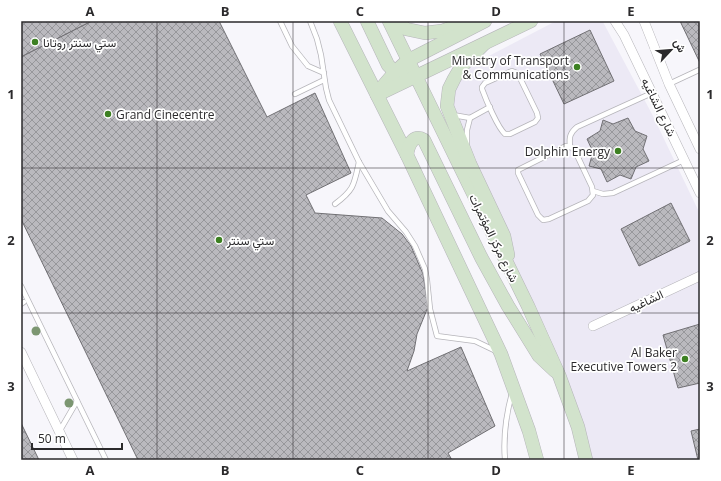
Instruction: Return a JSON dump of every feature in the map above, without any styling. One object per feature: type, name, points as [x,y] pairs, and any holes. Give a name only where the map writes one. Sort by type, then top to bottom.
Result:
[{"type":"street","points":[[340,21],[407,155],[501,354],[514,385],[529,431],[533,456]]},
{"type":"street","points":[[367,21],[388,65],[395,72],[415,77]]},
{"type":"street","name":"شارع مركز المؤتمرات","points":[[389,21],[407,61],[528,306],[559,375],[578,427],[586,460]]},
{"type":"street","points":[[396,21],[406,29],[425,33],[481,23]]},
{"type":"street","points":[[377,94],[531,21]]},
{"type":"street","name":"شارع الشاغيه","points":[[615,21],[624,35],[700,193]]},
{"type":"street","name":"شارع الشاغيه","points":[[644,21],[669,84],[700,149]]},
{"type":"street","points":[[377,94],[395,72],[407,61],[481,23]]},
{"type":"street","points":[[484,44],[461,67],[449,89],[447,106],[470,164],[504,236],[508,256],[508,266]]},
{"type":"street","points":[[407,155],[409,145],[413,140],[419,138],[424,140],[481,256],[508,306],[539,356],[559,375]]},
{"type":"street","name":"الشاغيه","points":[[593,326],[700,276]]},
{"type":"street","points":[[21,352],[73,460]]},
{"type":"lane","points":[[280,21],[292,46],[308,66],[324,73]]},
{"type":"lane","points":[[310,21],[317,39],[329,100],[359,162],[380,198],[406,232],[425,269],[430,309],[437,336],[475,341],[501,354]]},
{"type":"lane","points":[[669,84],[699,70]]},
{"type":"lane","points":[[509,72],[515,72],[519,76],[538,118],[535,122],[510,134],[505,134],[490,107],[482,90],[484,85],[509,72]]},
{"type":"lane","points":[[295,94],[324,80]]},
{"type":"lane","points":[[570,146],[563,147],[518,170],[518,173],[538,215],[542,220],[549,219],[588,201],[593,195],[593,191],[575,151],[570,146],[569,139],[571,132],[577,127],[652,93]]},
{"type":"lane","points":[[449,114],[470,118],[490,107]]},
{"type":"lane","points":[[470,118],[467,135],[470,164]]},
{"type":"lane","points":[[593,191],[603,194],[612,193],[684,160]]},
{"type":"lane","points":[[335,204],[346,196],[352,188],[359,162]]},
{"type":"lane","points":[[21,286],[106,460]]},
{"type":"lane","points":[[505,460],[504,437],[506,416],[514,385]]},
{"type":"lane","points":[[59,432],[77,401]]},
{"type":"shaded area","points":[[556,21],[603,22],[653,116],[700,214],[700,460],[591,460],[575,402],[549,335],[479,192],[453,112],[456,75],[483,59]]},
{"type":"building","name":"ستي سنتر روتانا","points":[[21,21],[92,21],[21,57]]},
{"type":"building","name":"ستي سنتر","points":[[92,21],[219,21],[267,117],[315,93],[351,173],[306,195],[315,213],[382,218],[402,234],[411,246],[423,274],[428,307],[417,334],[414,351],[407,371],[461,347],[495,426],[448,453],[452,460],[138,460],[21,219],[21,57]]},
{"type":"building","points":[[680,21],[700,21],[700,63]]},
{"type":"building","name":"Ministry of Transport & Communications","points":[[590,30],[614,81],[564,104],[540,54]]},
{"type":"building","name":"Dolphin Energy","points":[[628,118],[635,131],[647,136],[643,149],[649,161],[636,167],[631,179],[620,175],[607,182],[601,169],[589,166],[593,152],[587,139],[600,131],[603,120],[613,124]]},
{"type":"building","points":[[671,203],[690,241],[639,266],[621,229]]},
{"type":"building","name":"Al Baker Executive Towers 2","points":[[700,324],[700,383],[678,388],[663,335]]},
{"type":"building","points":[[21,423],[39,460],[21,460]]},
{"type":"building","points":[[700,429],[700,460],[698,460],[691,431]]},
{"type":"place","name":"ستي سنتر روتانا","points":[[35,42]]},
{"type":"place","name":"Ministry of Transport & Communications","points":[[577,67]]},
{"type":"place","name":"Grand Cinecentre","points":[[108,114]]},
{"type":"place","name":"Dolphin Energy","points":[[618,151]]},
{"type":"place","name":"ستي سنتر","points":[[219,240]]},
{"type":"place","name":"Al Baker Executive Towers 2","points":[[685,359]]}]
